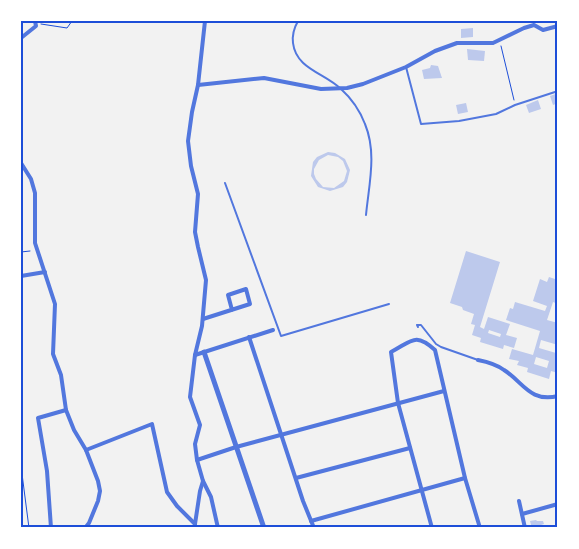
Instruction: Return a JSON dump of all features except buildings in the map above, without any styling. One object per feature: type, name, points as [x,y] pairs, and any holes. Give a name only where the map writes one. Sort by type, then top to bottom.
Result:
[{"type":"street","points":[[205,21],[198,85],[188,141],[191,166],[198,194],[195,232],[206,280],[203,319],[194,355],[190,397],[200,425],[195,444],[198,460],[211,497],[218,528]]},
{"type":"street","points":[[21,38],[36,24]]},
{"type":"street","points":[[198,85],[264,78],[321,88],[341,89],[363,84],[406,67],[430,53],[457,43],[493,43],[534,24],[544,30],[558,26]]},
{"type":"street","points":[[21,163],[34,185],[36,203],[35,243],[55,304],[54,354],[61,375],[66,410],[74,430],[86,450],[100,491],[89,523],[85,528]]},
{"type":"street","points":[[21,276],[46,272]]},
{"type":"street","points":[[203,319],[232,310],[250,304],[246,289],[228,295],[232,310]]},
{"type":"street","points":[[194,355],[275,329]]},
{"type":"street","points":[[250,337],[314,528]]},
{"type":"street","points":[[432,528],[398,403],[391,352],[419,338],[435,350],[480,528]]},
{"type":"street","points":[[204,352],[264,528]]},
{"type":"street","points":[[478,360],[493,363],[506,371],[531,394],[551,398],[558,396]]},
{"type":"street","points":[[198,460],[236,447],[444,391]]},
{"type":"street","points":[[51,528],[47,471],[38,418],[66,410]]},
{"type":"street","points":[[86,450],[152,424],[167,492],[176,506],[195,524],[200,491],[204,481]]},
{"type":"street","points":[[296,478],[410,448]]},
{"type":"street","points":[[311,521],[466,478]]},
{"type":"street","points":[[518,501],[525,528]]},
{"type":"street","points":[[522,514],[558,504]]},
{"type":"lane","points":[[298,21],[293,36],[296,54],[311,70],[341,89],[360,112],[370,137],[372,161],[366,215]]},
{"type":"lane","points":[[406,67],[421,124],[458,121],[496,114],[515,105],[558,91]]},
{"type":"lane","points":[[226,183],[275,329],[281,336],[389,304]]},
{"type":"lane","points":[[418,327],[417,325],[421,325],[436,344],[441,347],[478,360]]},
{"type":"path","points":[[36,24],[67,28],[72,21]]},
{"type":"path","points":[[499,40],[515,105]]},
{"type":"path","points":[[21,252],[33,250]]},
{"type":"path","points":[[21,466],[29,528]]}]
